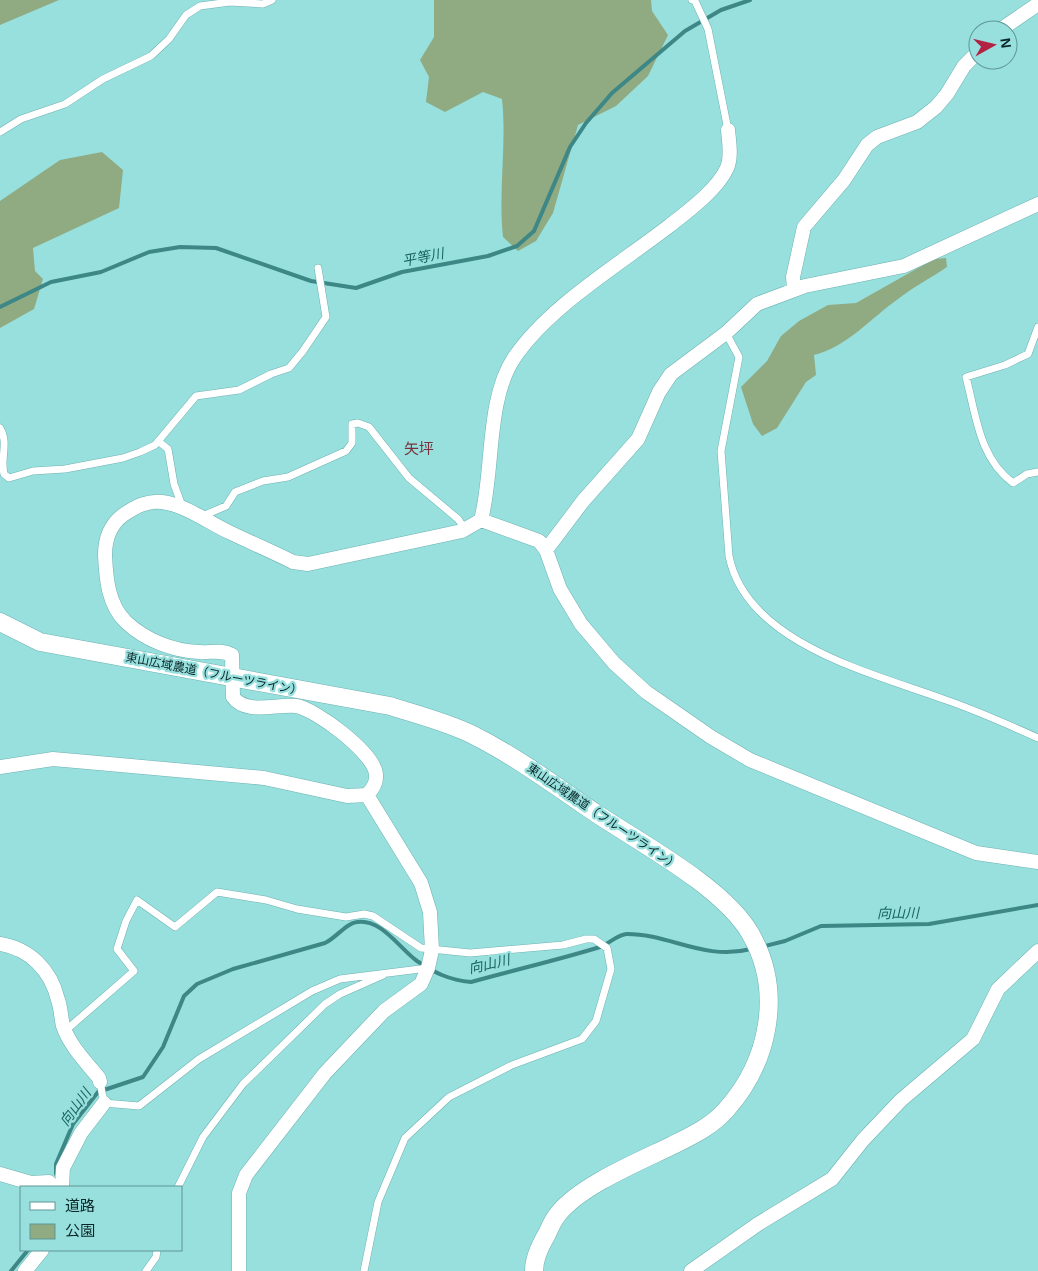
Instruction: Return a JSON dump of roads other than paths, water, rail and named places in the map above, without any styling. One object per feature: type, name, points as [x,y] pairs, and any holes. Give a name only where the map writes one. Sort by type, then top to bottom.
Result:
[{"type":"street","points":[[1015,20],[1038,4]]},
{"type":"street","points":[[794,290],[793,277],[804,227],[844,180],[867,145],[877,137],[917,122],[936,107],[968,62]]},
{"type":"street","points":[[481,520],[500,386],[513,359],[526,342],[564,305],[691,209],[714,185],[728,167],[728,130]]},
{"type":"street","points":[[546,550],[583,501],[638,439],[659,392],[671,374],[726,333],[757,304],[805,286],[904,266],[1038,204]]},
{"type":"street","points":[[0,767],[53,759],[264,778],[347,796],[367,795],[375,786],[376,774],[372,761],[313,712],[296,706],[248,707],[237,703],[233,697],[232,656],[223,651],[200,652],[166,646],[140,633],[125,622],[110,598],[105,548],[109,532],[118,519],[144,503],[162,502],[182,508],[293,562],[308,564],[402,546],[465,529],[481,520],[538,540],[546,550],[560,589],[581,624],[614,663],[646,692],[711,737],[750,760],[967,849],[1037,861]]},
{"type":"street","name":"東山広域農道（フルーツライン）","points":[[0,622],[40,642],[390,706],[472,734],[520,762],[685,872],[722,901],[750,933],[762,959],[768,988],[769,1016],[765,1041],[756,1066],[741,1091],[726,1111],[701,1131],[582,1192],[558,1214],[543,1240],[534,1271]]},
{"type":"street","points":[[238,1271],[239,1194],[246,1176],[325,1073],[384,1011],[421,984],[428,968],[432,950],[430,912],[421,883],[367,795]]},
{"type":"street","points":[[0,944],[34,957],[44,968],[58,998],[71,1044],[100,1082]]},
{"type":"street","points":[[691,1271],[758,1224],[832,1179],[863,1140],[901,1100],[973,1038],[998,989],[1038,951]]},
{"type":"street","points":[[0,1174],[31,1183],[58,1183],[63,1168],[81,1133],[104,1101]]},
{"type":"street","points":[[25,1271],[41,1251]]},
{"type":"lane","points":[[0,132],[21,119],[66,104],[104,79],[151,56],[170,38],[186,15],[200,6],[230,2],[263,4],[272,0]]},
{"type":"lane","points":[[692,0],[695,1],[708,27],[728,130]]},
{"type":"lane","points":[[0,428],[5,437],[2,466],[4,474],[8,478],[34,471],[65,469],[123,458],[155,445],[196,396],[239,390],[271,374],[289,368],[326,318],[319,271]]},
{"type":"lane","points":[[1038,327],[1028,354],[1005,366],[966,377],[983,444],[1000,474],[1013,483],[1027,474],[1038,472]]},
{"type":"lane","points":[[726,333],[739,357],[721,451],[729,556],[732,569],[741,586],[761,611],[786,635],[813,650],[882,678],[972,709],[1038,738]]},
{"type":"lane","points":[[200,517],[226,506],[235,492],[264,482],[288,477],[346,451],[352,443],[352,424],[358,423],[369,427],[409,478],[458,519],[465,529]]},
{"type":"lane","points":[[158,441],[168,449],[174,484],[182,508]]},
{"type":"lane","points":[[66,1031],[134,971],[117,949],[126,921],[137,900],[175,927],[217,892],[266,900],[297,910],[346,917],[364,914],[373,916],[421,948],[432,950],[470,953],[563,945],[586,938],[594,939],[607,948],[611,970],[596,1021],[582,1039],[512,1065],[449,1097],[405,1138],[378,1202],[364,1271]]},
{"type":"lane","points":[[100,1082],[104,1101],[139,1106],[198,1059],[312,991],[340,979],[428,968]]},
{"type":"lane","points":[[178,1186],[203,1137],[243,1084],[325,1004],[340,994],[390,972]]},
{"type":"lane","points":[[146,1271],[156,1257],[157,1251]]},
{"type":"waterway","name":"平等川","points":[[0,307],[51,282],[101,272],[149,252],[180,247],[216,248],[311,281],[356,288],[402,272],[488,256],[517,246],[534,231],[570,147],[586,123],[612,93],[685,31],[721,10],[750,0]]},
{"type":"waterway","name":"向山川","points":[[761,947],[785,941],[821,926],[929,924],[1038,905]]},
{"type":"waterway","name":"向山川","points":[[56,1174],[56,1164],[73,1124],[98,1092],[143,1077],[163,1047],[184,996],[197,984],[233,969],[325,943],[353,923],[366,922],[374,925],[382,929],[411,956],[430,969],[449,978],[471,982],[600,947],[627,934],[643,935],[702,950],[718,952],[751,949]]},
{"type":"waterway","name":"向山川","points":[[11,1271],[27,1251]]},
{"type":"district","name":"矢坪","points":[[419,448]]}]
